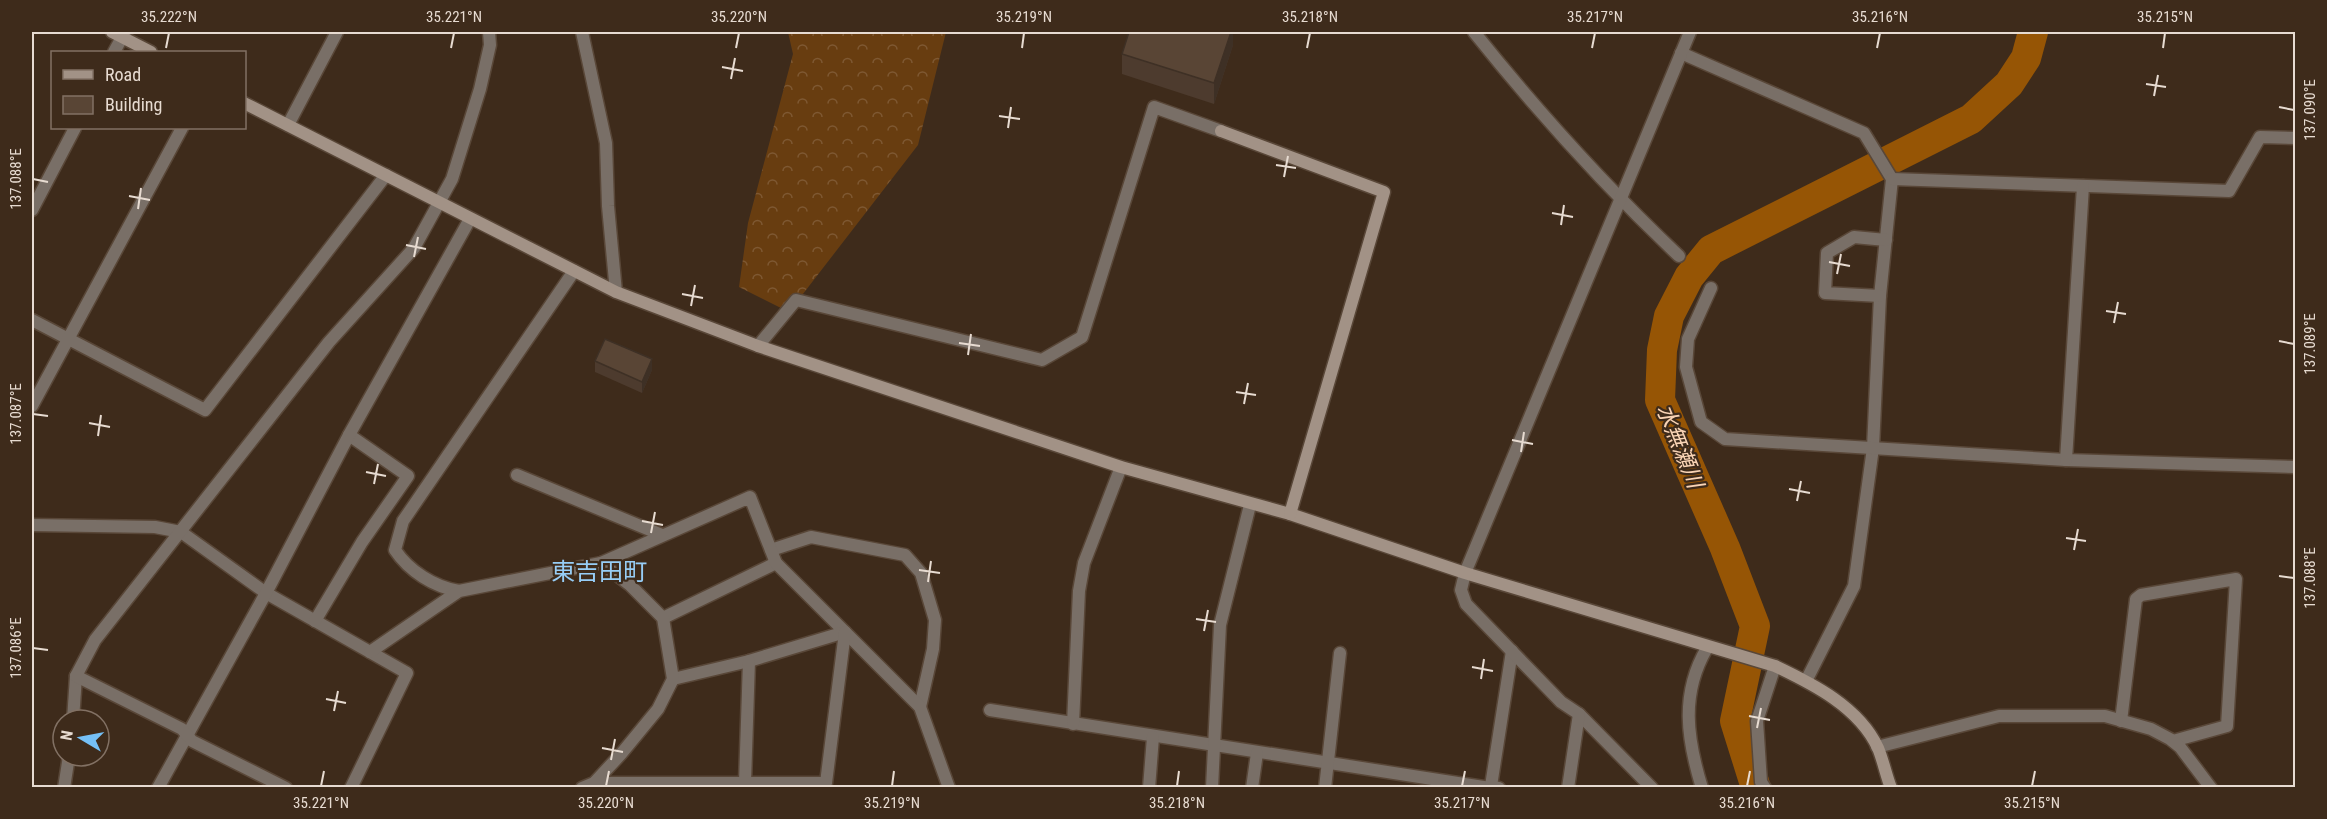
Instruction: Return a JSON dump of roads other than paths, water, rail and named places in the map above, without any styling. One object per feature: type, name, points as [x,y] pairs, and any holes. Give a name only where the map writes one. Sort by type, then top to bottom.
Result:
[{"type":"street","points":[[288,125],[337,32]]},
{"type":"street","points":[[74,708],[76,676],[95,640],[329,342],[414,248],[452,179],[480,89],[490,45],[489,32]]},
{"type":"street","points":[[582,32],[606,143],[608,206],[616,292]]},
{"type":"street","points":[[1474,32],[1529,101],[1620,200],[1679,256]]},
{"type":"street","points":[[1653,788],[1579,714],[1561,702],[1466,604],[1461,591],[1465,573],[1690,32]]},
{"type":"street","points":[[114,51],[120,33],[149,51]]},
{"type":"street","points":[[1681,53],[1864,134],[1889,176],[1880,296],[1873,448],[1854,586],[1806,681]]},
{"type":"street","points":[[246,104],[616,292],[758,346],[1121,467],[1250,505],[1290,514],[1465,573],[1707,648],[1775,666],[1806,681],[1841,704],[1861,724],[1877,747],[1891,788]]},
{"type":"street","points":[[758,346],[796,300],[1042,360],[1082,338],[1154,107],[1384,192],[1290,514]]},
{"type":"street","points":[[32,210],[74,129]]},
{"type":"street","points":[[32,406],[181,129]]},
{"type":"street","points":[[1889,176],[2229,191],[2259,137],[2295,138]]},
{"type":"street","points":[[32,320],[205,410],[386,175]]},
{"type":"street","points":[[2066,460],[2083,186]]},
{"type":"street","points":[[158,788],[185,735],[266,593],[349,435],[471,219]]},
{"type":"street","points":[[1880,296],[1825,292],[1827,253],[1854,237],[1886,240]]},
{"type":"street","points":[[574,271],[404,521],[395,550],[405,565],[444,588],[459,591],[601,563],[750,497],[776,563],[920,706],[950,788]]},
{"type":"street","points":[[1711,288],[1688,339],[1686,367],[1701,422],[1725,439],[2066,460],[2295,467]]},
{"type":"street","points":[[315,621],[362,542],[408,476],[349,435]]},
{"type":"street","points":[[1073,724],[1079,591],[1084,563],[1121,467]]},
{"type":"street","points":[[517,475],[662,535]]},
{"type":"street","points":[[1212,788],[1220,625],[1250,505]]},
{"type":"street","points":[[32,525],[155,527],[180,532],[266,593],[407,673],[351,788]]},
{"type":"street","points":[[771,550],[811,537],[905,555],[921,573],[935,620],[933,649],[920,706]]},
{"type":"street","points":[[588,785],[658,709],[673,679],[663,618],[630,585],[601,563]]},
{"type":"street","points":[[663,618],[776,563]]},
{"type":"street","points":[[2121,721],[2136,599],[2141,595],[2236,579],[2227,726],[2173,741]]},
{"type":"street","points":[[370,652],[459,591]]},
{"type":"street","points":[[673,679],[749,661],[845,632]]},
{"type":"street","points":[[588,785],[826,783],[845,632]]},
{"type":"street","points":[[1702,788],[1692,754],[1687,725],[1692,683],[1698,662],[1707,648]]},
{"type":"street","points":[[990,710],[1328,764],[1493,787],[1512,651]]},
{"type":"street","points":[[1325,788],[1340,653]]},
{"type":"street","points":[[745,782],[749,661]]},
{"type":"street","points":[[1765,788],[1761,782],[1757,721],[1775,666]]},
{"type":"street","points":[[76,676],[182,729],[185,735],[286,788]]},
{"type":"street","points":[[1568,788],[1579,714]]},
{"type":"street","points":[[1877,747],[1999,716],[2105,716],[2151,729],[2173,741],[2211,788]]},
{"type":"street","points":[[1149,788],[1153,737]]},
{"type":"street","points":[[1252,788],[1257,753]]},
{"type":"street","points":[[64,788],[67,768]]},
{"type":"street","points":[[1400,788],[1402,774]]},
{"type":"waterway","name":"水無瀬川","points":[[1756,788],[1735,721],[1755,626],[1725,548],[1660,400],[1662,350],[1669,316],[1689,277],[1711,250],[1971,119],[2009,84],[2026,58],[2033,32]]},
{"type":"district","name":"東吉田町","points":[[599,572]]}]
